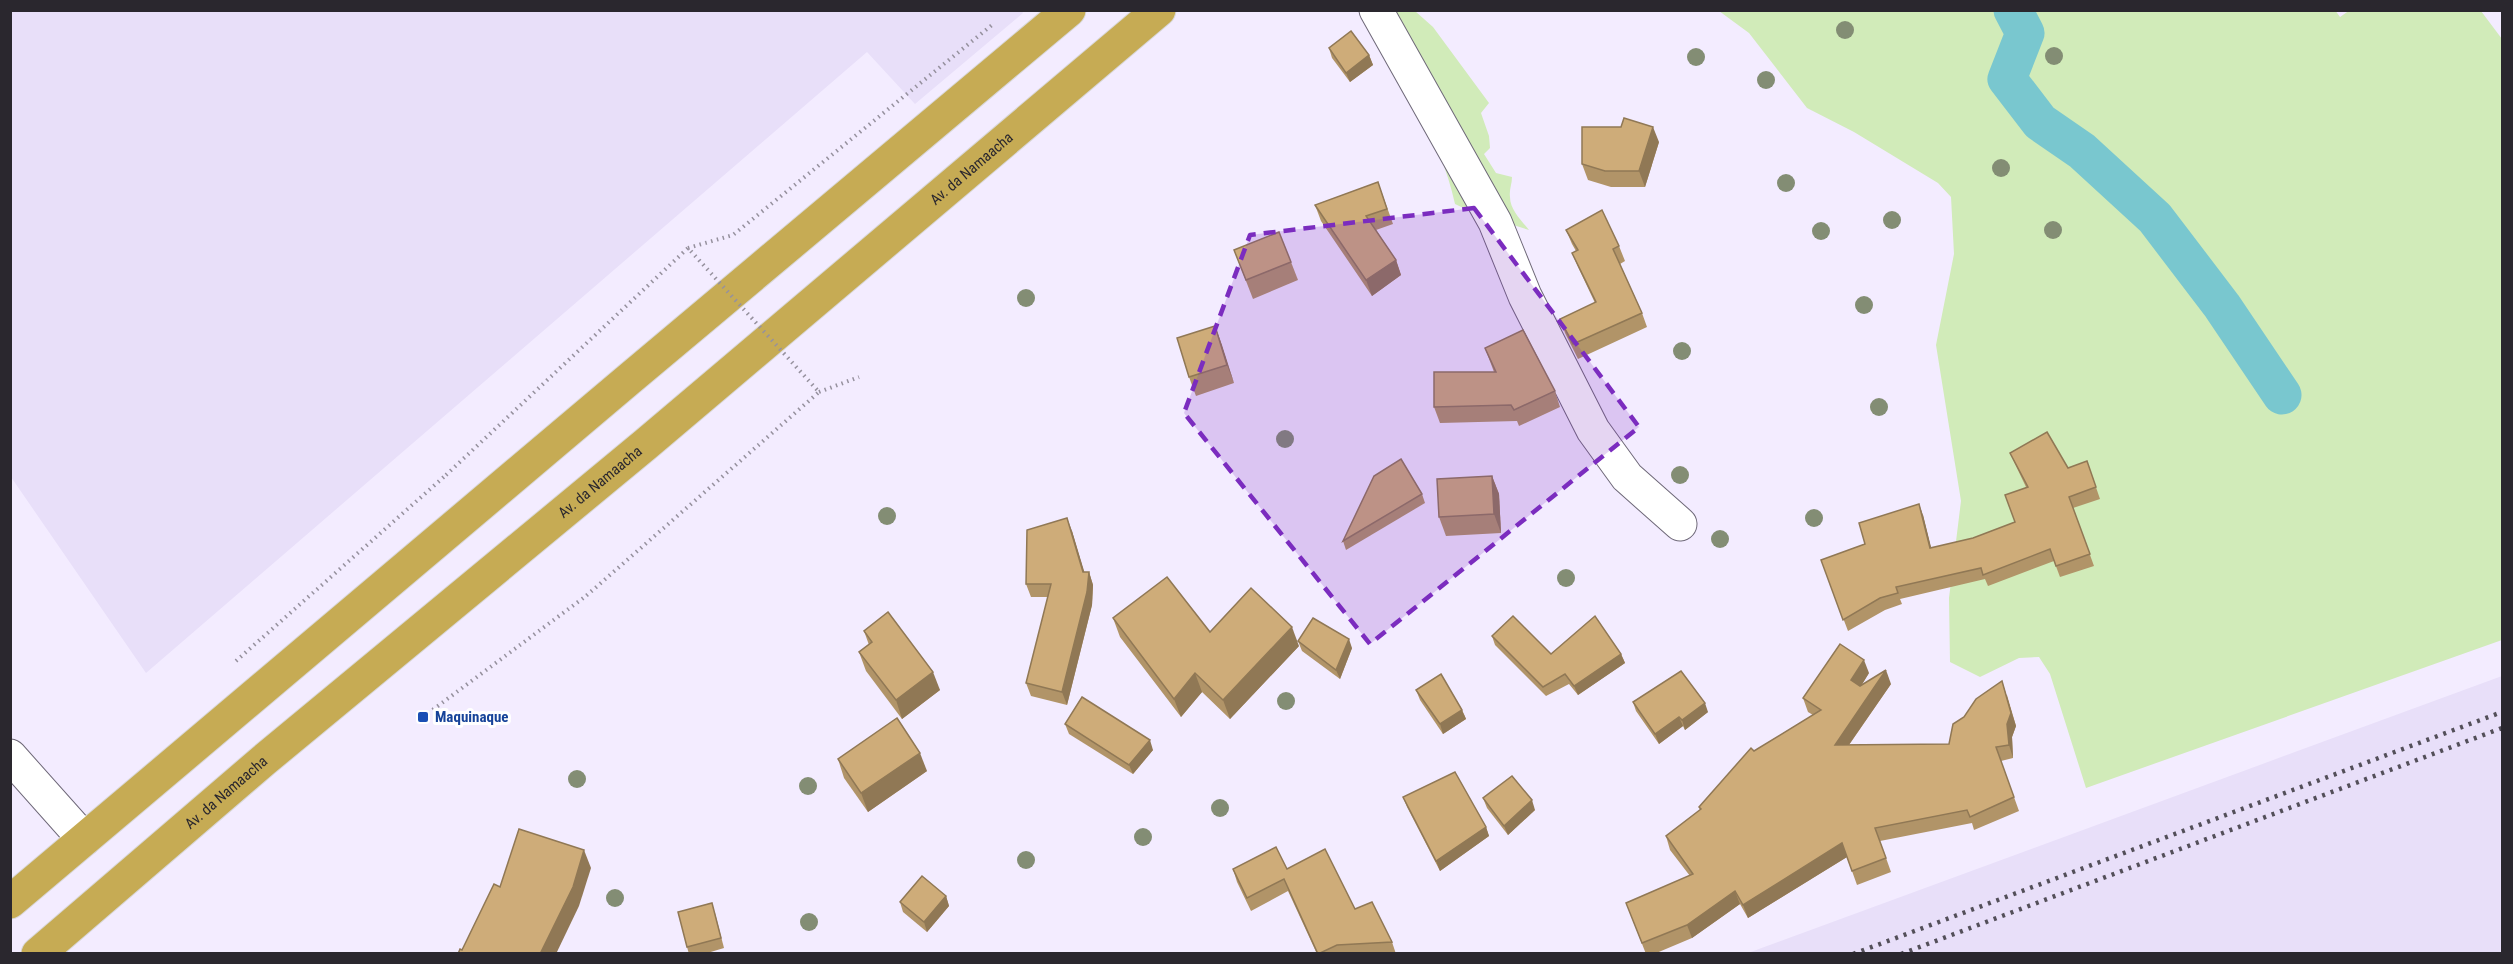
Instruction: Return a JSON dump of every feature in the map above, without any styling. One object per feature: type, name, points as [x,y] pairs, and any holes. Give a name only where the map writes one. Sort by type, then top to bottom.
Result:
[{"type":"highway","points":[[10,902],[1069,10]]},
{"type":"highway","name":"Av. da Namaacha","points":[[38,954],[255,768],[646,444],[1159,10]]},
{"type":"street","points":[[1376,10],[1495,222],[1561,371],[1593,430],[1628,477],[1680,524]]},
{"type":"street","points":[[10,756],[84,839]]},
{"type":"path","points":[[232,664],[446,475],[688,248],[733,235],[1000,18]]},
{"type":"path","points":[[688,248],[819,393]]},
{"type":"path","points":[[423,717],[586,596],[819,393],[859,377]]},
{"type":"highlighted area","points":[[1474,208],[1639,427],[1370,644],[1184,413],[1250,235]]},
{"type":"shaded area","points":[[1021,10],[1023,13],[915,104],[867,52],[146,673],[11,477],[11,11]]},
{"type":"shaded area","points":[[2502,676],[2502,953],[1748,953]]},
{"type":"green space","points":[[2335,10],[2340,17],[2350,10],[2481,11],[2502,39],[2502,640],[2086,788],[2050,674],[2039,657],[2019,658],[1980,677],[1950,662],[1949,598],[1961,501],[1936,345],[1954,254],[1951,197],[1938,183],[1854,132],[1807,108],[1749,33],[1719,11]]},
{"type":"green space","points":[[1360,11],[1415,11],[1433,27],[1489,103],[1481,113],[1489,136],[1490,148],[1484,154],[1496,173],[1512,177],[1510,194],[1512,206],[1529,230],[1472,212],[1455,204],[1439,152],[1428,128]]},
{"type":"building","points":[[1351,31],[1369,55],[1346,73],[1329,48]]},
{"type":"building","points":[[1624,118],[1653,127],[1639,171],[1605,171],[1582,164],[1582,127],[1621,127]]},
{"type":"building","points":[[1378,182],[1387,209],[1366,216],[1396,260],[1366,280],[1315,205]]},
{"type":"building","points":[[1602,210],[1619,246],[1613,249],[1642,313],[1573,344],[1560,319],[1596,302],[1572,253],[1578,250],[1566,230]]},
{"type":"building","points":[[1279,232],[1291,262],[1246,280],[1234,250]]},
{"type":"building","points":[[1215,326],[1227,365],[1189,377],[1177,338]]},
{"type":"building","points":[[1523,330],[1555,391],[1514,410],[1511,405],[1434,407],[1434,372],[1496,372],[1485,348]]},
{"type":"building","points":[[2047,432],[2068,468],[2087,461],[2096,487],[2069,497],[2090,554],[2056,566],[2050,549],[1983,575],[1981,568],[1896,587],[1898,593],[1880,598],[1843,620],[1821,560],[1865,544],[1859,523],[1919,504],[1930,548],[1973,538],[2015,522],[2005,495],[2028,487],[2010,453]]},
{"type":"building","points":[[1401,459],[1422,494],[1343,541],[1374,476]]},
{"type":"building","points":[[1492,476],[1494,514],[1439,517],[1437,479]]},
{"type":"building","points":[[1067,518],[1083,572],[1089,572],[1087,592],[1062,692],[1026,683],[1051,584],[1026,584],[1027,530]]},
{"type":"building","points":[[1167,577],[1210,632],[1251,588],[1292,627],[1223,700],[1195,673],[1174,699],[1113,618]]},
{"type":"building","points":[[888,612],[933,672],[896,700],[859,652],[872,642],[864,631]]},
{"type":"building","points":[[1513,616],[1551,654],[1595,616],[1621,654],[1574,686],[1565,674],[1543,687],[1492,636]]},
{"type":"building","points":[[1313,618],[1349,639],[1336,670],[1298,641]]},
{"type":"building","points":[[1840,644],[1864,660],[1851,680],[1860,686],[1886,670],[1835,745],[1949,744],[1953,724],[1964,717],[1976,699],[2002,681],[2011,713],[2007,724],[2009,745],[1996,747],[2014,797],[1970,817],[1967,810],[1875,828],[1886,858],[1852,871],[1842,843],[1743,905],[1735,891],[1687,925],[1642,943],[1626,903],[1693,874],[1666,836],[1701,809],[1699,807],[1751,748],[1754,751],[1821,710],[1803,698]]},
{"type":"building","points":[[1681,671],[1705,703],[1682,720],[1679,717],[1655,734],[1633,702]]},
{"type":"building","points":[[1441,674],[1462,710],[1440,724],[1416,690]]},
{"type":"building","points":[[1082,697],[1150,740],[1129,765],[1065,724]]},
{"type":"building","points":[[897,718],[920,753],[861,793],[838,759]]},
{"type":"building","points":[[1455,772],[1486,827],[1436,861],[1403,797]]},
{"type":"building","points":[[1512,776],[1532,800],[1504,826],[1483,798]]},
{"type":"building","points":[[519,829],[584,850],[573,887],[540,954],[458,954],[494,884],[500,887]]},
{"type":"building","points":[[1276,847],[1287,869],[1325,849],[1355,909],[1372,902],[1392,942],[1337,945],[1318,954],[1284,879],[1247,898],[1233,869]]},
{"type":"building","points":[[922,876],[946,896],[924,922],[900,902]]},
{"type":"building","points":[[712,903],[721,938],[687,947],[678,912]]},
{"type":"waterway","points":[[2013,10],[2025,33],[2007,79],[2040,122],[2082,151],[2155,218],[2222,306],[2282,395]]},
{"type":"railway","points":[[1853,954],[2502,712]]},
{"type":"railway","points":[[1901,954],[2502,728]]},
{"type":"place","name":"Maquinaque","points":[[423,717]]}]
